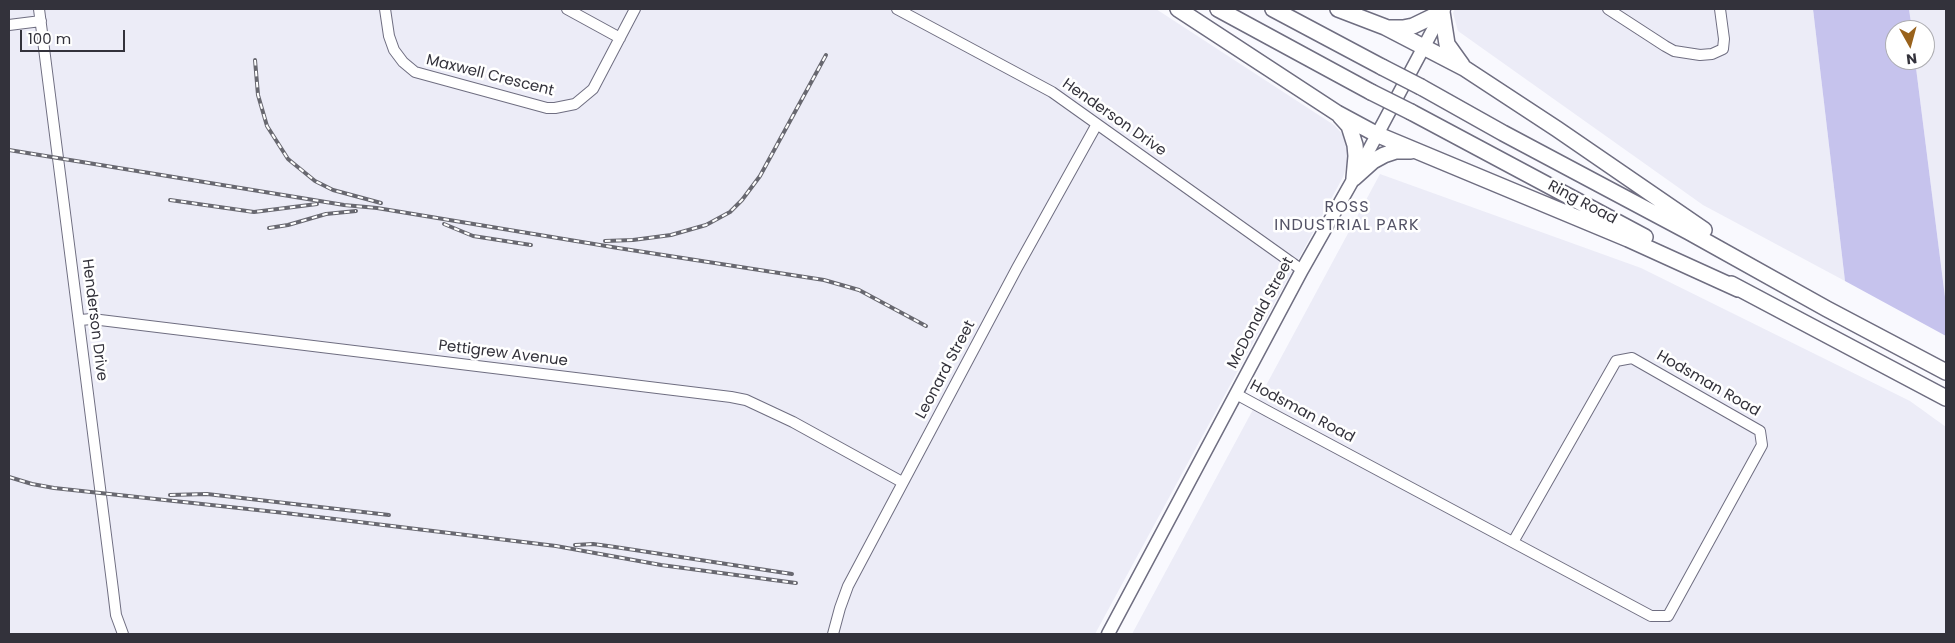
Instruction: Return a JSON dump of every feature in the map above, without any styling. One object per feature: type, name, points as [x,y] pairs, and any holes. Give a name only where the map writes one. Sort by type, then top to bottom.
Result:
[{"type":"highway","points":[[1178,9],[1337,113],[1376,134],[1628,240],[1738,289]]},
{"type":"highway","name":"Ring Road","points":[[1218,9],[1738,289],[1946,398]]},
{"type":"highway","name":"Ring Road","points":[[1273,9],[1421,87],[1946,372]]},
{"type":"highway","points":[[1338,9],[1385,28],[1464,68],[1562,132],[1707,232],[1827,309]]},
{"type":"highway","points":[[1385,28],[1413,26],[1443,10],[1447,44],[1464,68]]},
{"type":"highway","points":[[1337,113],[1349,126],[1352,135],[1356,156],[1354,178]]},
{"type":"highway","points":[[1354,178],[1373,161],[1384,155],[1396,151],[1415,151]]},
{"type":"main road","name":"McDonald Street","points":[[1108,634],[1443,10]]},
{"type":"street","name":"Henderson Drive","points":[[39,9],[80,320],[116,616],[123,634]]},
{"type":"street","name":"Maxwell Crescent","points":[[385,9],[389,36],[394,50],[403,62],[416,72],[547,108],[568,106],[587,96],[593,89],[636,9]]},
{"type":"street","points":[[567,9],[620,38]]},
{"type":"street","name":"Henderson Drive","points":[[897,9],[1052,92],[1302,270]]},
{"type":"street","points":[[1608,9],[1674,51],[1700,55],[1712,54],[1723,49],[1724,39],[1720,9]]},
{"type":"street","points":[[9,25],[40,21]]},
{"type":"street","name":"Leonard Street","points":[[833,634],[848,586],[1016,268],[1096,124]]},
{"type":"street","name":"Pettigrew Avenue","points":[[80,320],[111,321],[732,397],[746,400],[793,422],[902,482]]},
{"type":"street","name":"Hodsman Road","points":[[1236,394],[1512,542],[1651,616],[1668,616],[1762,445],[1760,431],[1632,358],[1616,361],[1512,542]]},
{"type":"shaded area","points":[[9,9],[1156,9],[1334,125],[1349,141],[1347,164],[1343,177],[1095,634],[9,634]]},
{"type":"shaded area","points":[[1455,9],[1813,9],[1845,281],[1703,205],[1458,31],[1453,13]]},
{"type":"shaded area","points":[[1813,9],[1909,9],[1911,20],[1885,20],[1885,70],[1916,70],[1946,305],[1946,336],[1845,281]]},
{"type":"shaded area","points":[[1909,9],[1946,9],[1946,305],[1916,70],[1935,70],[1935,20],[1911,20]]},
{"type":"shaded area","points":[[1380,174],[1641,268],[1910,401],[1946,427],[1946,634],[1132,634]]},
{"type":"railway","points":[[605,241],[633,240],[671,235],[706,225],[730,212],[742,200],[760,176],[826,55]]},
{"type":"railway","points":[[255,60],[258,95],[267,126],[288,159],[315,181],[333,190],[381,203]]},
{"type":"railway","points":[[9,150],[344,205],[377,208],[824,280],[859,290],[926,326]]},
{"type":"railway","points":[[170,200],[254,212],[317,204]]},
{"type":"railway","points":[[269,228],[288,225],[326,214],[356,211]]},
{"type":"railway","points":[[444,224],[473,236],[531,245]]},
{"type":"railway","points":[[9,477],[54,488],[285,513],[556,546],[661,565],[796,583]]},
{"type":"railway","points":[[170,495],[207,494],[389,515]]},
{"type":"railway","points":[[575,545],[593,544],[792,574]]},
{"type":"district","name":"ROSS INDUSTRIAL PARK","points":[[1347,217]]}]
